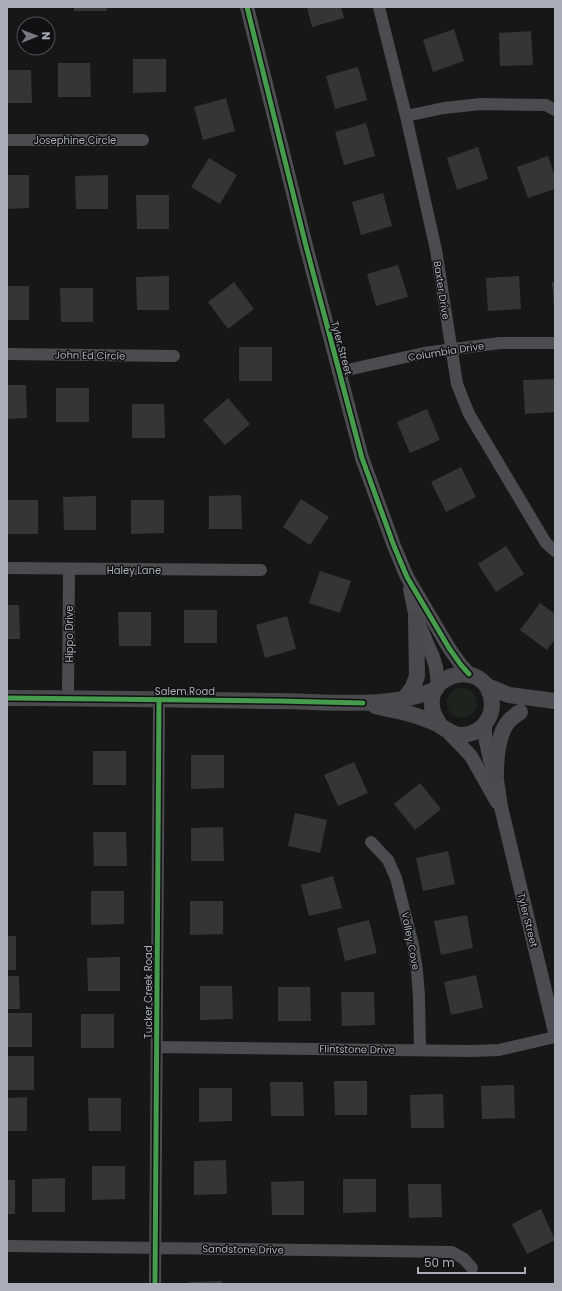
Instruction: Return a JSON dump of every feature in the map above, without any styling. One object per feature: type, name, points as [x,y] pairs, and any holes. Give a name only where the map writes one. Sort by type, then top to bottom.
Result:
[{"type":"main road","points":[[405,698],[413,687],[417,676],[416,618]]},
{"type":"main road","points":[[487,686],[492,697],[492,706],[487,721],[479,729],[463,735],[455,734],[444,728],[435,718],[432,708],[432,698],[437,687],[442,681],[450,676],[460,674],[469,674],[476,677],[487,686],[509,695],[555,701]]},
{"type":"main road","name":"Salem Road","points":[[7,698],[363,703],[415,697],[437,687]]},
{"type":"main road","name":"Salem Road","points":[[363,703],[409,713],[444,728]]},
{"type":"main road","points":[[487,721],[555,704]]},
{"type":"main road","points":[[496,773],[496,760],[503,732],[507,722],[520,712]]},
{"type":"street","name":"Tyler Street","points":[[247,7],[338,372],[362,458],[407,577],[449,648],[469,674]]},
{"type":"street","name":"Baxter Drive","points":[[379,7],[406,116],[436,250],[456,384],[469,414],[546,543],[555,551]]},
{"type":"street","points":[[406,116],[444,108],[481,104],[546,105],[555,110]]},
{"type":"street","name":"Josephine Circle","points":[[7,140],[143,140]]},
{"type":"street","name":"Columbia Drive","points":[[338,372],[424,353],[500,343],[555,343]]},
{"type":"street","name":"John Ed Circle","points":[[7,354],[174,356]]},
{"type":"street","name":"Haley Lane","points":[[7,568],[69,570],[261,570]]},
{"type":"street","name":"Hippo Drive","points":[[68,698],[69,570]]},
{"type":"street","name":"Tyler Street","points":[[407,577],[416,618],[436,667],[437,687]]},
{"type":"street","name":"Tucker Creek Road","points":[[155,1284],[159,700]]},
{"type":"street","name":"Tyler Street","points":[[487,721],[485,737],[490,760],[496,773],[501,807],[555,1032]]},
{"type":"street","name":"Tyler Street","points":[[444,728],[471,756],[501,807]]},
{"type":"street","name":"Valley Cove","points":[[371,842],[388,860],[396,878],[413,945],[419,996],[420,1050]]},
{"type":"street","name":"Flintstone Drive","points":[[157,1047],[472,1051],[499,1050],[555,1037]]},
{"type":"street","name":"Sandstone Drive","points":[[7,1246],[452,1252],[464,1259],[472,1268]]},
{"type":"shaded area","points":[[462,688],[473,692],[477,703],[473,714],[462,718],[451,714],[447,703],[451,692]]},
{"type":"building","points":[[74,7],[107,7],[107,11],[74,11]]},
{"type":"building","points":[[307,7],[341,7],[344,18],[312,27]]},
{"type":"building","points":[[454,29],[464,61],[433,72],[423,40]]},
{"type":"building","points":[[531,31],[533,65],[500,66],[499,33]]},
{"type":"building","points":[[133,59],[166,59],[166,92],[133,93]]},
{"type":"building","points":[[58,63],[90,63],[91,97],[58,97]]},
{"type":"building","points":[[358,67],[367,100],[335,109],[326,76]]},
{"type":"building","points":[[7,70],[31,70],[32,103],[7,103]]},
{"type":"building","points":[[226,98],[235,131],[203,140],[194,107]]},
{"type":"building","points":[[366,123],[375,156],[344,165],[335,132]]},
{"type":"building","points":[[478,147],[488,179],[457,190],[447,158]]},
{"type":"building","points":[[548,156],[555,176],[555,189],[528,198],[517,167]]},
{"type":"building","points":[[209,158],[237,175],[220,204],[191,187]]},
{"type":"building","points":[[7,175],[29,175],[29,208],[7,209]]},
{"type":"building","points":[[108,175],[108,209],[76,209],[75,176]]},
{"type":"building","points":[[383,193],[392,226],[361,235],[352,202]]},
{"type":"building","points":[[136,195],[169,195],[169,229],[137,229]]},
{"type":"building","points":[[398,265],[408,297],[376,306],[367,274]]},
{"type":"building","points":[[169,276],[169,310],[137,310],[136,277]]},
{"type":"building","points":[[519,276],[521,309],[488,311],[486,278]]},
{"type":"building","points":[[234,282],[254,309],[228,329],[208,302]]},
{"type":"building","points":[[552,282],[555,282],[555,306],[554,306]]},
{"type":"building","points":[[7,286],[29,286],[29,320],[7,320]]},
{"type":"building","points":[[60,288],[93,288],[93,322],[61,322]]},
{"type":"building","points":[[239,347],[272,347],[272,381],[239,381]]},
{"type":"building","points":[[555,379],[555,412],[525,414],[523,380]]},
{"type":"building","points":[[7,385],[26,385],[27,418],[7,419]]},
{"type":"building","points":[[56,388],[89,388],[89,422],[56,422]]},
{"type":"building","points":[[228,398],[250,424],[225,445],[203,420]]},
{"type":"building","points":[[132,404],[164,404],[165,438],[132,438]]},
{"type":"building","points":[[427,409],[440,440],[410,453],[397,422]]},
{"type":"building","points":[[461,467],[476,497],[446,512],[431,482]]},
{"type":"building","points":[[241,495],[242,529],[209,529],[209,496]]},
{"type":"building","points":[[96,496],[96,530],[64,530],[63,497]]},
{"type":"building","points":[[301,499],[329,517],[310,545],[283,527]]},
{"type":"building","points":[[7,500],[38,500],[38,534],[7,534]]},
{"type":"building","points":[[131,500],[164,500],[164,533],[131,534]]},
{"type":"building","points":[[506,546],[524,574],[496,592],[478,564]]},
{"type":"building","points":[[320,571],[351,581],[340,613],[309,603]]},
{"type":"building","points":[[540,603],[555,614],[555,639],[547,650],[520,630]]},
{"type":"building","points":[[7,605],[19,605],[20,639],[7,639]]},
{"type":"building","points":[[184,610],[217,610],[217,643],[184,643]]},
{"type":"building","points":[[118,612],[151,612],[151,646],[119,646]]},
{"type":"building","points":[[287,616],[296,649],[265,658],[256,625]]},
{"type":"building","points":[[93,751],[126,751],[126,785],[93,785]]},
{"type":"building","points":[[191,755],[224,755],[224,788],[191,789]]},
{"type":"building","points":[[354,762],[368,793],[338,806],[324,775]]},
{"type":"building","points":[[420,783],[441,809],[415,830],[394,804]]},
{"type":"building","points":[[295,813],[327,820],[320,853],[288,846]]},
{"type":"building","points":[[223,827],[224,861],[191,861],[191,828]]},
{"type":"building","points":[[93,832],[126,832],[127,866],[94,866]]},
{"type":"building","points":[[448,851],[455,884],[423,891],[416,858]]},
{"type":"building","points":[[333,876],[342,908],[309,916],[301,885]]},
{"type":"building","points":[[91,891],[124,891],[124,924],[91,925]]},
{"type":"building","points":[[190,901],[223,901],[223,934],[190,935]]},
{"type":"building","points":[[467,915],[473,948],[441,955],[434,921]]},
{"type":"building","points":[[369,920],[377,953],[345,961],[337,928]]},
{"type":"building","points":[[7,936],[16,936],[16,970],[7,970]]},
{"type":"building","points":[[120,957],[120,991],[88,991],[87,958]]},
{"type":"building","points":[[476,975],[483,1008],[451,1015],[444,982]]},
{"type":"building","points":[[7,976],[19,976],[20,1009],[7,1009]]},
{"type":"building","points":[[200,986],[232,986],[233,1019],[200,1020]]},
{"type":"building","points":[[278,987],[310,987],[311,1021],[278,1021]]},
{"type":"building","points":[[341,992],[374,992],[375,1025],[342,1026]]},
{"type":"building","points":[[7,1013],[32,1013],[32,1047],[7,1047]]},
{"type":"building","points":[[81,1014],[114,1014],[114,1048],[81,1048]]},
{"type":"building","points":[[7,1056],[34,1056],[34,1090],[7,1090]]},
{"type":"building","points":[[334,1081],[367,1081],[367,1115],[335,1115]]},
{"type":"building","points":[[270,1082],[303,1082],[304,1116],[271,1116]]},
{"type":"building","points":[[514,1085],[515,1118],[482,1119],[481,1086]]},
{"type":"building","points":[[199,1088],[232,1088],[232,1121],[199,1122]]},
{"type":"building","points":[[443,1094],[444,1128],[411,1128],[410,1095]]},
{"type":"building","points":[[27,1097],[27,1131],[7,1131],[7,1098]]},
{"type":"building","points":[[88,1098],[121,1098],[121,1131],[89,1131]]},
{"type":"building","points":[[226,1160],[227,1194],[194,1195],[194,1161]]},
{"type":"building","points":[[92,1166],[125,1166],[125,1199],[92,1200]]},
{"type":"building","points":[[65,1178],[65,1212],[32,1212],[32,1179]]},
{"type":"building","points":[[343,1179],[376,1179],[376,1212],[343,1213]]},
{"type":"building","points":[[7,1180],[15,1180],[15,1214],[7,1214]]},
{"type":"building","points":[[304,1181],[304,1215],[272,1215],[271,1182]]},
{"type":"building","points":[[408,1184],[441,1184],[442,1217],[409,1218]]},
{"type":"building","points":[[541,1209],[555,1240],[527,1254],[512,1224]]},
{"type":"building","points":[[222,1281],[222,1284],[189,1284],[189,1282]]},
{"type":"cycle path","points":[[247,7],[306,246],[362,458],[407,577],[449,648],[469,674]]},
{"type":"cycle path","points":[[7,698],[363,703]]},
{"type":"cycle path","points":[[155,1284],[159,700]]}]
